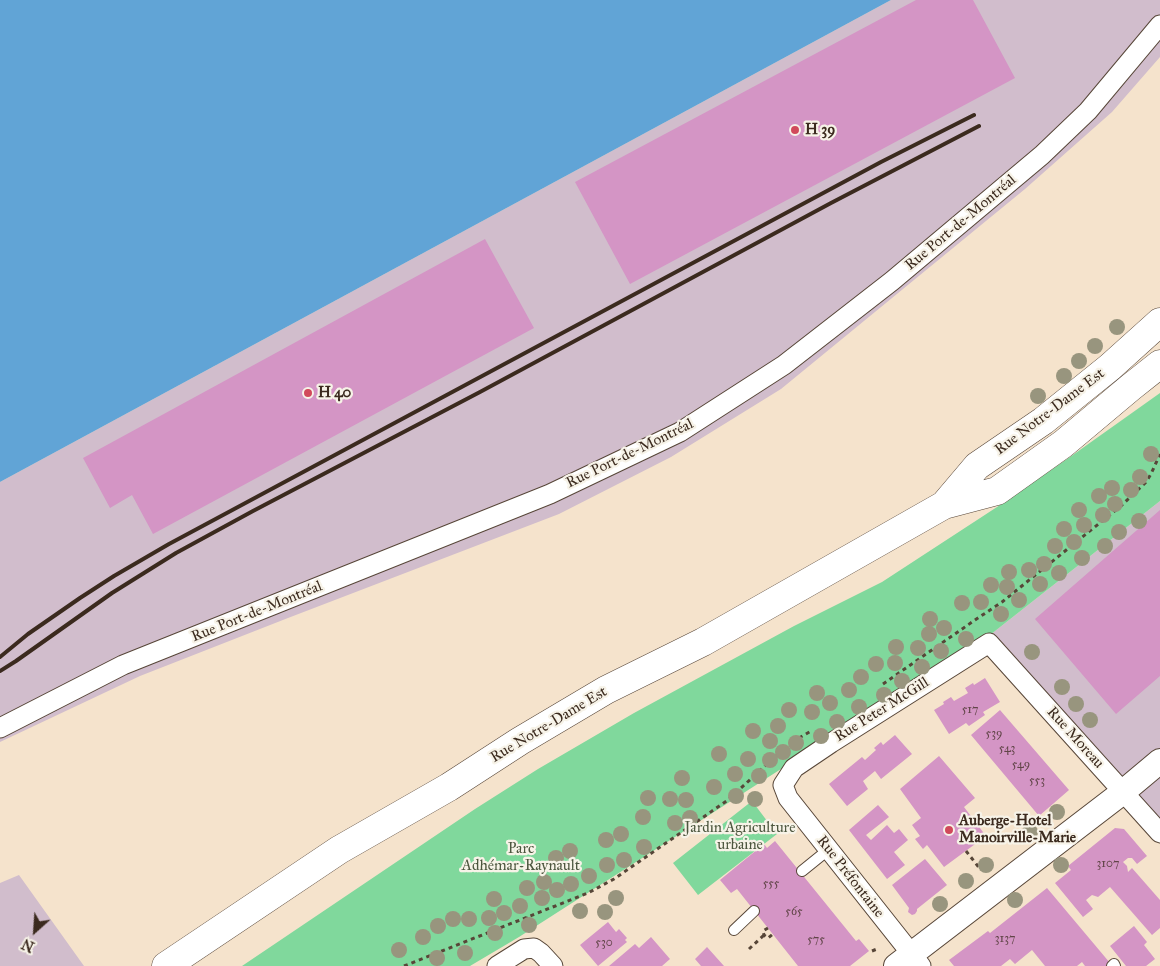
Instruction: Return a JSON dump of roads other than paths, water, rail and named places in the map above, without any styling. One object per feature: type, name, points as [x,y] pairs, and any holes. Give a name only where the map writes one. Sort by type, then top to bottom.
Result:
[{"type":"main road","name":"Rue Notre-Dame Est","points":[[944,505],[977,466],[1043,421],[1110,367],[1160,322]]},
{"type":"main road","name":"Rue Notre-Dame Est","points":[[166,966],[339,850],[449,787],[520,741],[606,690],[703,642],[944,505],[997,491],[1063,444],[1160,364]]},
{"type":"street","name":"Rue Port-de-Montréal","points":[[0,728],[123,665],[550,494],[680,432],[792,359],[892,281],[1034,161],[1088,110],[1160,25]]},
{"type":"street","name":"Rue Peter McGill","points":[[783,785],[794,768],[989,643]]},
{"type":"street","name":"Rue Moreau","points":[[989,643],[1160,833]]},
{"type":"street","points":[[910,962],[1123,792],[1160,760]]},
{"type":"street","name":"Rue Préfontaine","points":[[783,785],[788,798],[910,962]]},
{"type":"street","points":[[497,966],[524,949],[532,940],[553,966]]},
{"type":"lane","points":[[802,871],[828,850]]},
{"type":"lane","points":[[734,930],[754,912]]},
{"type":"water","points":[[0,0],[891,0],[0,482]]},
{"type":"railway","points":[[0,657],[28,634],[80,598],[169,544],[881,162],[974,115]]},
{"type":"railway","points":[[0,671],[112,593],[176,553],[831,203],[979,126]]},
{"type":"place","name":"H 39","points":[[795,130]]},
{"type":"place","name":"H 40","points":[[308,393]]},
{"type":"place","name":"Auberge-Hotel Manoirville-Marie","points":[[949,830]]},
{"type":"park label","name":"Jardin Agriculture urbaine","points":[[740,836]]},
{"type":"park label","name":"Parc Adhémar-Raynault","points":[[521,858]]}]
